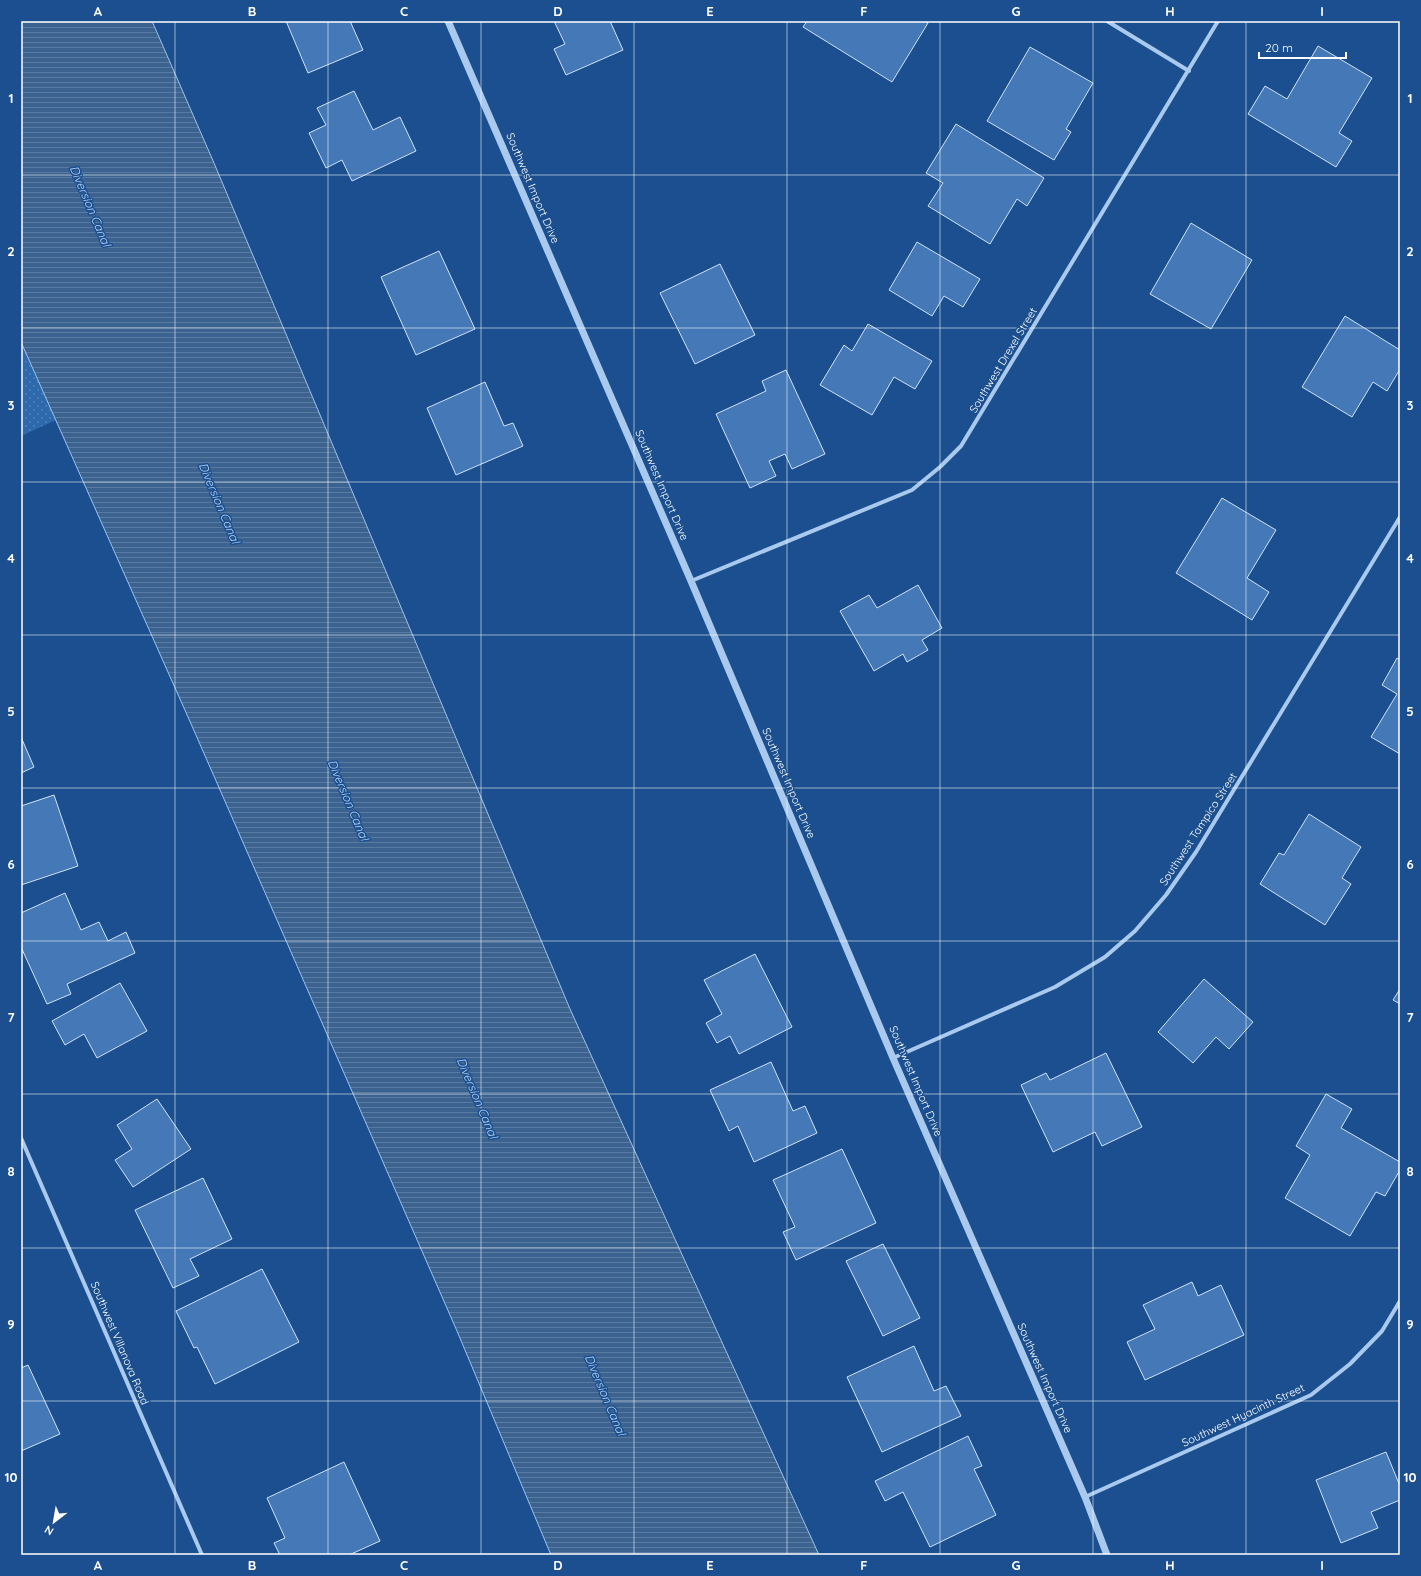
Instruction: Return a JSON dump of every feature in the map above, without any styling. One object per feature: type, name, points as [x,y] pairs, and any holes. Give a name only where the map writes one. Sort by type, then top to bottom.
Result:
[{"type":"street","name":"Southwest Import Drive","points":[[448,21],[691,581],[893,1058],[1085,1497],[1107,1555]]},
{"type":"street","points":[[1107,21],[1189,71]]},
{"type":"street","name":"Southwest Drexel Street","points":[[691,581],[912,490],[940,467],[961,446],[1218,21]]},
{"type":"street","name":"Southwest Tampico Street","points":[[893,1058],[1055,987],[1105,957],[1134,931],[1166,895],[1196,852],[1400,517]]},
{"type":"street","name":"Southwest Villanova Road","points":[[21,1138],[202,1555]]},
{"type":"street","name":"Southwest Hyacinth Street","points":[[1085,1497],[1311,1395],[1350,1364],[1382,1331],[1400,1301]]},
{"type":"shaded area","points":[[21,342],[56,420],[21,436]]},
{"type":"water","name":"Diversion Canal","points":[[21,21],[152,21],[214,163],[570,1009],[819,1555],[551,1555],[457,1331],[192,726],[21,342]]},
{"type":"building","points":[[286,21],[350,21],[363,50],[308,73]]},
{"type":"building","points":[[554,21],[610,21],[623,50],[566,75],[554,49],[565,44]]},
{"type":"building","points":[[807,21],[925,21],[928,23],[892,82],[803,27]]},
{"type":"building","points":[[1318,46],[1372,78],[1339,133],[1352,141],[1336,167],[1248,114],[1265,86],[1287,99]]},
{"type":"building","points":[[1030,47],[1093,83],[1066,129],[1071,132],[1054,160],[987,121]]},
{"type":"building","points":[[354,91],[373,130],[400,117],[416,151],[352,181],[342,160],[326,168],[309,133],[326,125],[317,108]]},
{"type":"building","points":[[956,124],[1044,178],[1027,206],[1017,199],[990,244],[928,206],[943,183],[926,173]]},
{"type":"building","points":[[1191,223],[1252,260],[1211,329],[1150,294]]},
{"type":"building","points":[[917,242],[980,279],[963,307],[944,296],[932,316],[889,290]]},
{"type":"building","points":[[439,251],[475,329],[416,355],[381,277]]},
{"type":"building","points":[[720,264],[755,335],[695,364],[660,293]]},
{"type":"building","points":[[1345,316],[1400,350],[1400,369],[1387,391],[1373,382],[1352,417],[1302,387]]},
{"type":"building","points":[[868,324],[932,361],[915,389],[894,377],[872,415],[820,385],[844,345],[852,351]]},
{"type":"building","points":[[786,370],[825,454],[792,469],[785,454],[769,461],[776,476],[750,488],[716,414],[766,391],[762,381]]},
{"type":"building","points":[[485,382],[504,426],[513,423],[523,446],[456,475],[427,408]]},
{"type":"building","points":[[1222,498],[1276,530],[1247,578],[1269,592],[1252,620],[1176,573]]},
{"type":"building","points":[[918,585],[942,628],[922,640],[928,650],[907,662],[903,654],[874,671],[840,611],[869,595],[877,608]]},
{"type":"building","points":[[1397,658],[1400,660],[1400,754],[1371,737],[1397,694],[1382,685]]},
{"type":"building","points":[[21,737],[34,767],[21,773]]},
{"type":"building","points":[[54,795],[78,866],[21,885],[21,806]]},
{"type":"building","points":[[1309,814],[1361,847],[1342,878],[1351,884],[1325,925],[1260,884],[1279,853],[1284,855]]},
{"type":"building","points":[[65,893],[81,930],[99,922],[108,941],[126,932],[135,953],[67,984],[71,994],[47,1004],[21,947],[21,913]]},
{"type":"building","points":[[755,954],[792,1027],[739,1054],[730,1036],[717,1043],[706,1023],[722,1014],[704,980]]},
{"type":"building","points":[[1204,979],[1253,1022],[1229,1049],[1216,1037],[1193,1063],[1158,1032]]},
{"type":"building","points":[[120,983],[147,1031],[97,1058],[84,1034],[65,1045],[52,1021]]},
{"type":"building","points":[[1400,989],[1400,1004],[1393,1000]]},
{"type":"building","points":[[1106,1053],[1142,1127],[1102,1146],[1095,1132],[1053,1152],[1021,1085],[1046,1073],[1050,1080]]},
{"type":"building","points":[[771,1062],[793,1111],[805,1106],[817,1133],[754,1162],[738,1126],[729,1131],[710,1090]]},
{"type":"building","points":[[1326,1094],[1352,1109],[1341,1128],[1400,1162],[1400,1170],[1385,1196],[1376,1192],[1350,1236],[1285,1198],[1310,1155],[1296,1146]]},
{"type":"building","points":[[157,1099],[191,1149],[133,1187],[115,1160],[132,1149],[117,1125]]},
{"type":"building","points":[[842,1149],[876,1223],[796,1260],[783,1232],[795,1227],[773,1180]]},
{"type":"building","points":[[203,1178],[232,1239],[190,1259],[199,1276],[173,1288],[135,1210]]},
{"type":"building","points":[[883,1244],[920,1318],[883,1336],[846,1261]]},
{"type":"building","points":[[262,1269],[299,1342],[215,1384],[197,1347],[194,1348],[176,1311]]},
{"type":"building","points":[[1192,1282],[1198,1296],[1221,1285],[1244,1335],[1145,1380],[1127,1342],[1155,1329],[1143,1305]]},
{"type":"building","points":[[914,1346],[934,1391],[946,1386],[961,1416],[882,1452],[847,1377]]},
{"type":"building","points":[[28,1365],[60,1434],[21,1451],[21,1368]]},
{"type":"building","points":[[968,1436],[982,1466],[974,1469],[996,1515],[930,1547],[903,1492],[885,1501],[875,1481]]},
{"type":"building","points":[[1386,1452],[1400,1486],[1400,1500],[1371,1512],[1378,1528],[1341,1543],[1316,1480]]},
{"type":"building","points":[[344,1462],[380,1541],[349,1555],[280,1555],[274,1543],[285,1538],[267,1498]]}]
